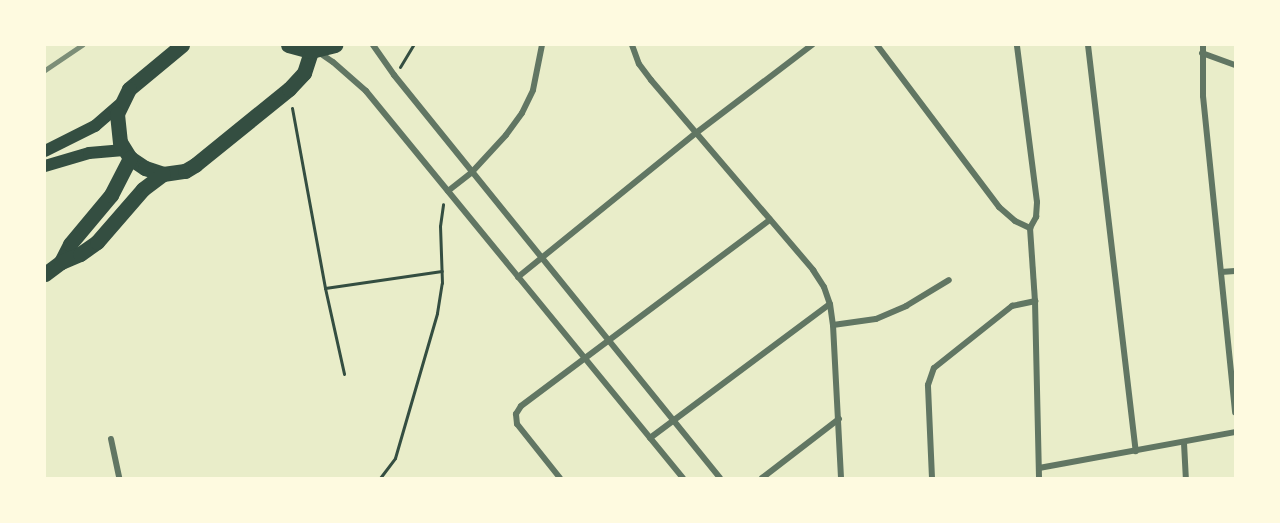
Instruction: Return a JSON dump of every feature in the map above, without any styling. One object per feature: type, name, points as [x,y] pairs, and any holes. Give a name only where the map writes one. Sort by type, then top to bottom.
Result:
[{"type":"main road","points":[[45,151],[95,126],[119,105],[129,89],[182,45]]},
{"type":"main road","points":[[288,45],[314,51],[335,45]]},
{"type":"main road","points":[[119,105],[117,133],[127,154],[145,168],[163,174],[185,171],[289,89],[304,73],[314,51]]},
{"type":"main road","points":[[45,166],[89,153],[127,154]]},
{"type":"main road","points":[[61,262],[70,244],[111,195],[127,154]]},
{"type":"main road","points":[[45,274],[61,262],[80,254],[97,242],[143,189],[163,174]]},
{"type":"street","points":[[374,45],[394,75],[720,478]]},
{"type":"street","points":[[448,191],[472,172],[507,135],[522,113],[533,90],[542,45]]},
{"type":"street","points":[[632,45],[639,64],[813,270],[830,304],[841,478]]},
{"type":"street","points":[[518,277],[696,133],[812,45]]},
{"type":"street","points":[[877,45],[999,207],[1015,221],[1029,228]]},
{"type":"street","points":[[1017,45],[1037,202],[1036,217],[1029,228],[1035,301],[1039,478]]},
{"type":"street","points":[[1088,45],[1136,451]]},
{"type":"street","points":[[1235,65],[1203,49],[1203,96],[1221,272],[1231,339],[1235,412]]},
{"type":"street","points":[[314,51],[333,62],[366,91],[683,478]]},
{"type":"street","points":[[561,478],[517,424],[516,414],[524,402],[770,220]]},
{"type":"street","points":[[1221,272],[1235,271]]},
{"type":"street","points":[[833,325],[876,319],[906,306],[949,280]]},
{"type":"street","points":[[932,478],[928,385],[934,368],[1005,310],[1020,303],[1035,301]]},
{"type":"street","points":[[650,438],[830,304]]},
{"type":"street","points":[[762,478],[839,419]]},
{"type":"street","points":[[1039,468],[1235,432]]},
{"type":"street","points":[[111,439],[118,478]]},
{"type":"street","points":[[1184,443],[1186,478]]},
{"type":"path","points":[[394,75],[413,45]]},
{"type":"path","points":[[289,89],[325,288],[344,374]]},
{"type":"path","points":[[381,478],[390,466],[398,447],[437,313],[442,271],[440,226],[448,191]]},
{"type":"path","points":[[325,288],[442,271]]},
{"type":"railway","points":[[45,70],[82,45]]}]
